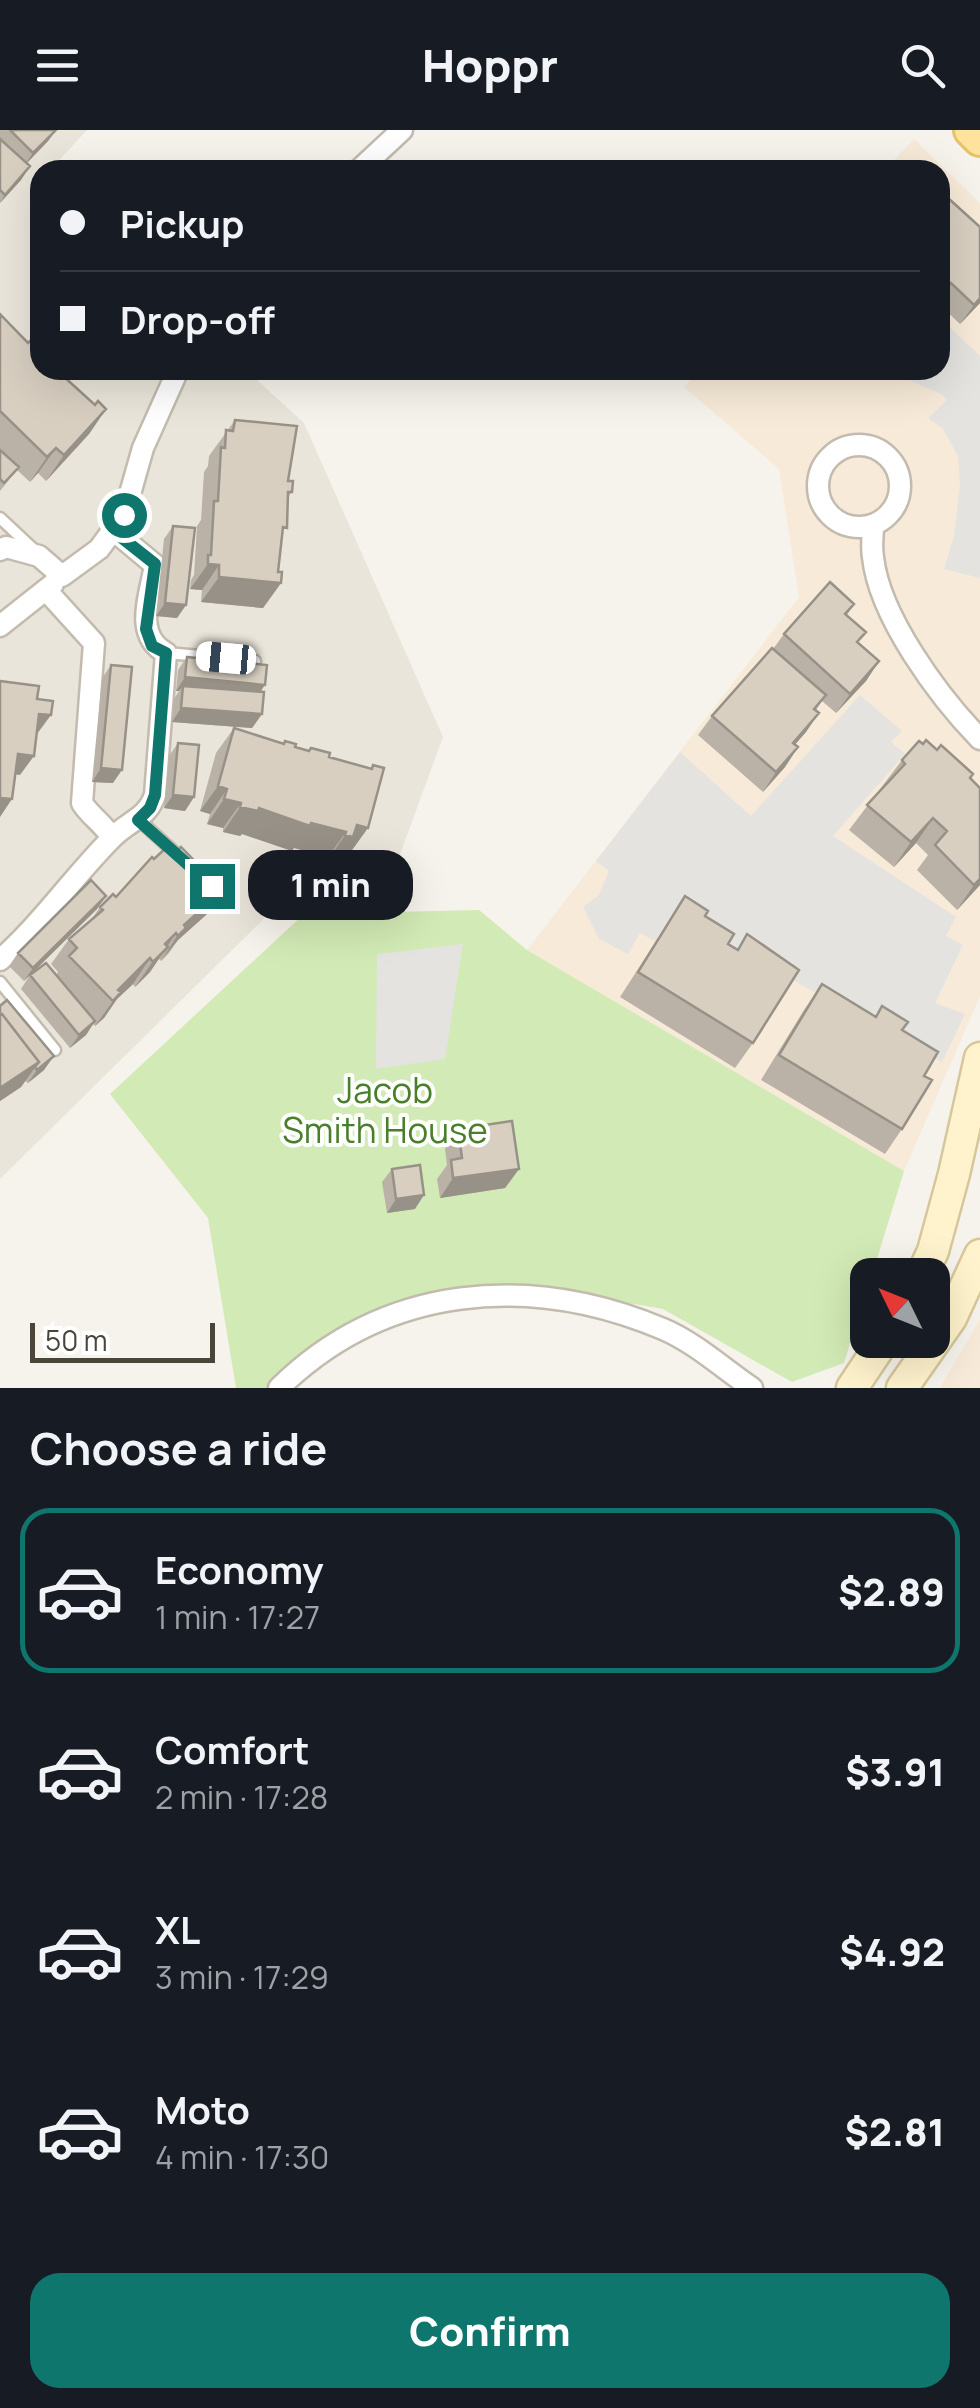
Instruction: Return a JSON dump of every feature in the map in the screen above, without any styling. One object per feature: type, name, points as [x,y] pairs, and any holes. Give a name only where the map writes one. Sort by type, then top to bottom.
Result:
[{"type":"main road","points":[[971,130],[980,139]]},
{"type":"street","points":[[370,160],[402,130]]},
{"type":"street","points":[[0,626],[99,548],[124,515],[143,448],[174,380]]},
{"type":"street","points":[[862,444],[877,448],[899,472],[897,504],[888,516],[873,525],[857,528],[841,524],[828,514],[820,500],[822,468],[831,454],[845,446],[862,444]]},
{"type":"street","points":[[873,525],[872,558],[890,611],[926,676],[980,739]]},
{"type":"street","points":[[0,960],[112,838],[150,808],[155,795],[166,653],[152,646],[146,629],[155,564],[112,530]]},
{"type":"street","points":[[0,550],[6,546],[40,556],[94,642],[82,803],[89,814],[103,822],[112,838]]},
{"type":"street","points":[[930,1258],[954,1174],[980,1058]]},
{"type":"street","points":[[902,1388],[952,1318],[980,1256]]},
{"type":"street","points":[[279,1388],[305,1362],[370,1323],[430,1302],[502,1294],[588,1303],[666,1330],[752,1388]]},
{"type":"street","points":[[852,1388],[872,1358]]},
{"type":"lane","points":[[0,518],[40,556]]},
{"type":"lane","points":[[166,653],[256,661]]},
{"type":"lane","points":[[138,820],[198,873]]},
{"type":"lane","points":[[0,982],[54,1050]]},
{"type":"shaded area","points":[[0,130],[87,130],[59,160],[30,160],[30,380],[257,380],[304,423],[443,737],[387,890],[291,892],[0,1179]]},
{"type":"shaded area","points":[[914,139],[936,160],[894,160]]},
{"type":"shaded area","points":[[950,174],[980,203],[980,996],[904,1171],[527,950],[799,597],[779,469],[684,387],[691,380],[950,380]]},
{"type":"shaded area","points":[[950,328],[980,356],[980,578],[944,569],[954,536],[960,485],[958,456],[943,429],[928,418],[947,400],[911,381],[950,380]]},
{"type":"shaded area","points":[[860,695],[902,731],[891,742],[905,754],[833,836],[956,917],[946,936],[963,945],[935,1003],[965,1014],[942,1062],[672,914],[655,941],[640,933],[628,954],[599,939],[583,907],[599,895],[609,871],[596,861],[680,752],[751,816]]},
{"type":"shaded area","points":[[463,944],[445,1059],[376,1069],[377,954]]},
{"type":"shaded area","points":[[980,1319],[980,1388],[940,1388]]},
{"type":"green space","name":"Jacob Smith House","points":[[479,910],[527,950],[904,1171],[877,1258],[850,1258],[850,1343],[844,1363],[792,1382],[663,1309],[571,1293],[502,1294],[370,1323],[279,1388],[236,1388],[208,1218],[110,1094],[304,914]]},
{"type":"building","points":[[10,130],[56,130],[33,153]]},
{"type":"building","points":[[0,139],[30,166],[5,195],[0,190]]},
{"type":"building","points":[[950,200],[980,227],[980,298],[974,305],[951,283]]},
{"type":"building","points":[[0,314],[30,341],[30,380],[68,380],[95,405],[98,401],[106,409],[64,455],[56,448],[47,457],[0,411]]},
{"type":"building","points":[[235,420],[297,426],[288,481],[293,481],[292,492],[288,492],[287,528],[283,527],[278,572],[282,572],[281,583],[219,577],[219,565],[208,564],[221,447],[225,448],[226,430],[233,431]]},
{"type":"building","points":[[0,450],[19,467],[4,483],[0,479]]},
{"type":"building","points":[[173,526],[195,528],[186,605],[165,603]]},
{"type":"building","points":[[830,582],[854,604],[845,614],[866,632],[857,642],[879,661],[850,694],[784,634]]},
{"type":"building","points":[[772,648],[826,695],[814,709],[819,713],[793,743],[798,747],[776,772],[712,716]]},
{"type":"building","points":[[187,657],[267,665],[265,685],[185,677]]},
{"type":"building","points":[[111,665],[132,667],[122,770],[101,768]]},
{"type":"building","points":[[0,681],[39,686],[37,699],[53,701],[51,715],[39,714],[34,756],[18,754],[12,799],[0,798]]},
{"type":"building","points":[[183,686],[264,692],[262,714],[181,708]]},
{"type":"building","points":[[234,728],[309,751],[311,748],[330,753],[329,757],[372,769],[373,765],[384,768],[368,828],[357,825],[353,837],[259,808],[258,811],[240,807],[241,803],[224,799],[227,789],[218,786]]},
{"type":"building","points":[[926,740],[937,750],[941,745],[973,774],[970,778],[980,788],[980,879],[974,885],[935,845],[947,831],[933,818],[911,842],[867,805],[905,764],[902,760],[919,741],[923,744]]},
{"type":"building","points":[[178,743],[199,745],[194,797],[173,795]]},
{"type":"building","points":[[167,847],[174,854],[181,847],[223,890],[184,925],[186,928],[178,936],[176,933],[165,944],[168,947],[153,962],[150,958],[118,990],[121,992],[113,1001],[69,956],[77,948],[69,939]]},
{"type":"building","points":[[91,880],[106,896],[33,968],[18,953]]},
{"type":"building","points":[[685,896],[708,911],[705,916],[734,934],[728,944],[738,950],[747,934],[799,970],[753,1043],[638,972]]},
{"type":"building","points":[[46,963],[95,1021],[79,1035],[30,975]]},
{"type":"building","points":[[822,984],[876,1017],[882,1006],[908,1022],[902,1030],[938,1052],[924,1076],[932,1080],[902,1129],[779,1055]]},
{"type":"building","points":[[7,1000],[54,1056],[37,1070],[39,1062],[0,1015],[0,1006]]},
{"type":"building","points":[[0,1015],[39,1062],[0,1088]]},
{"type":"building","points":[[512,1121],[519,1169],[453,1178],[451,1160],[462,1158],[458,1129]]},
{"type":"building","points":[[420,1165],[424,1195],[396,1199],[392,1169]]},
{"type":"route","points":[[124,515],[112,530],[155,564],[146,629],[152,646],[166,653],[155,795],[150,808],[138,820],[212,886]]}]
